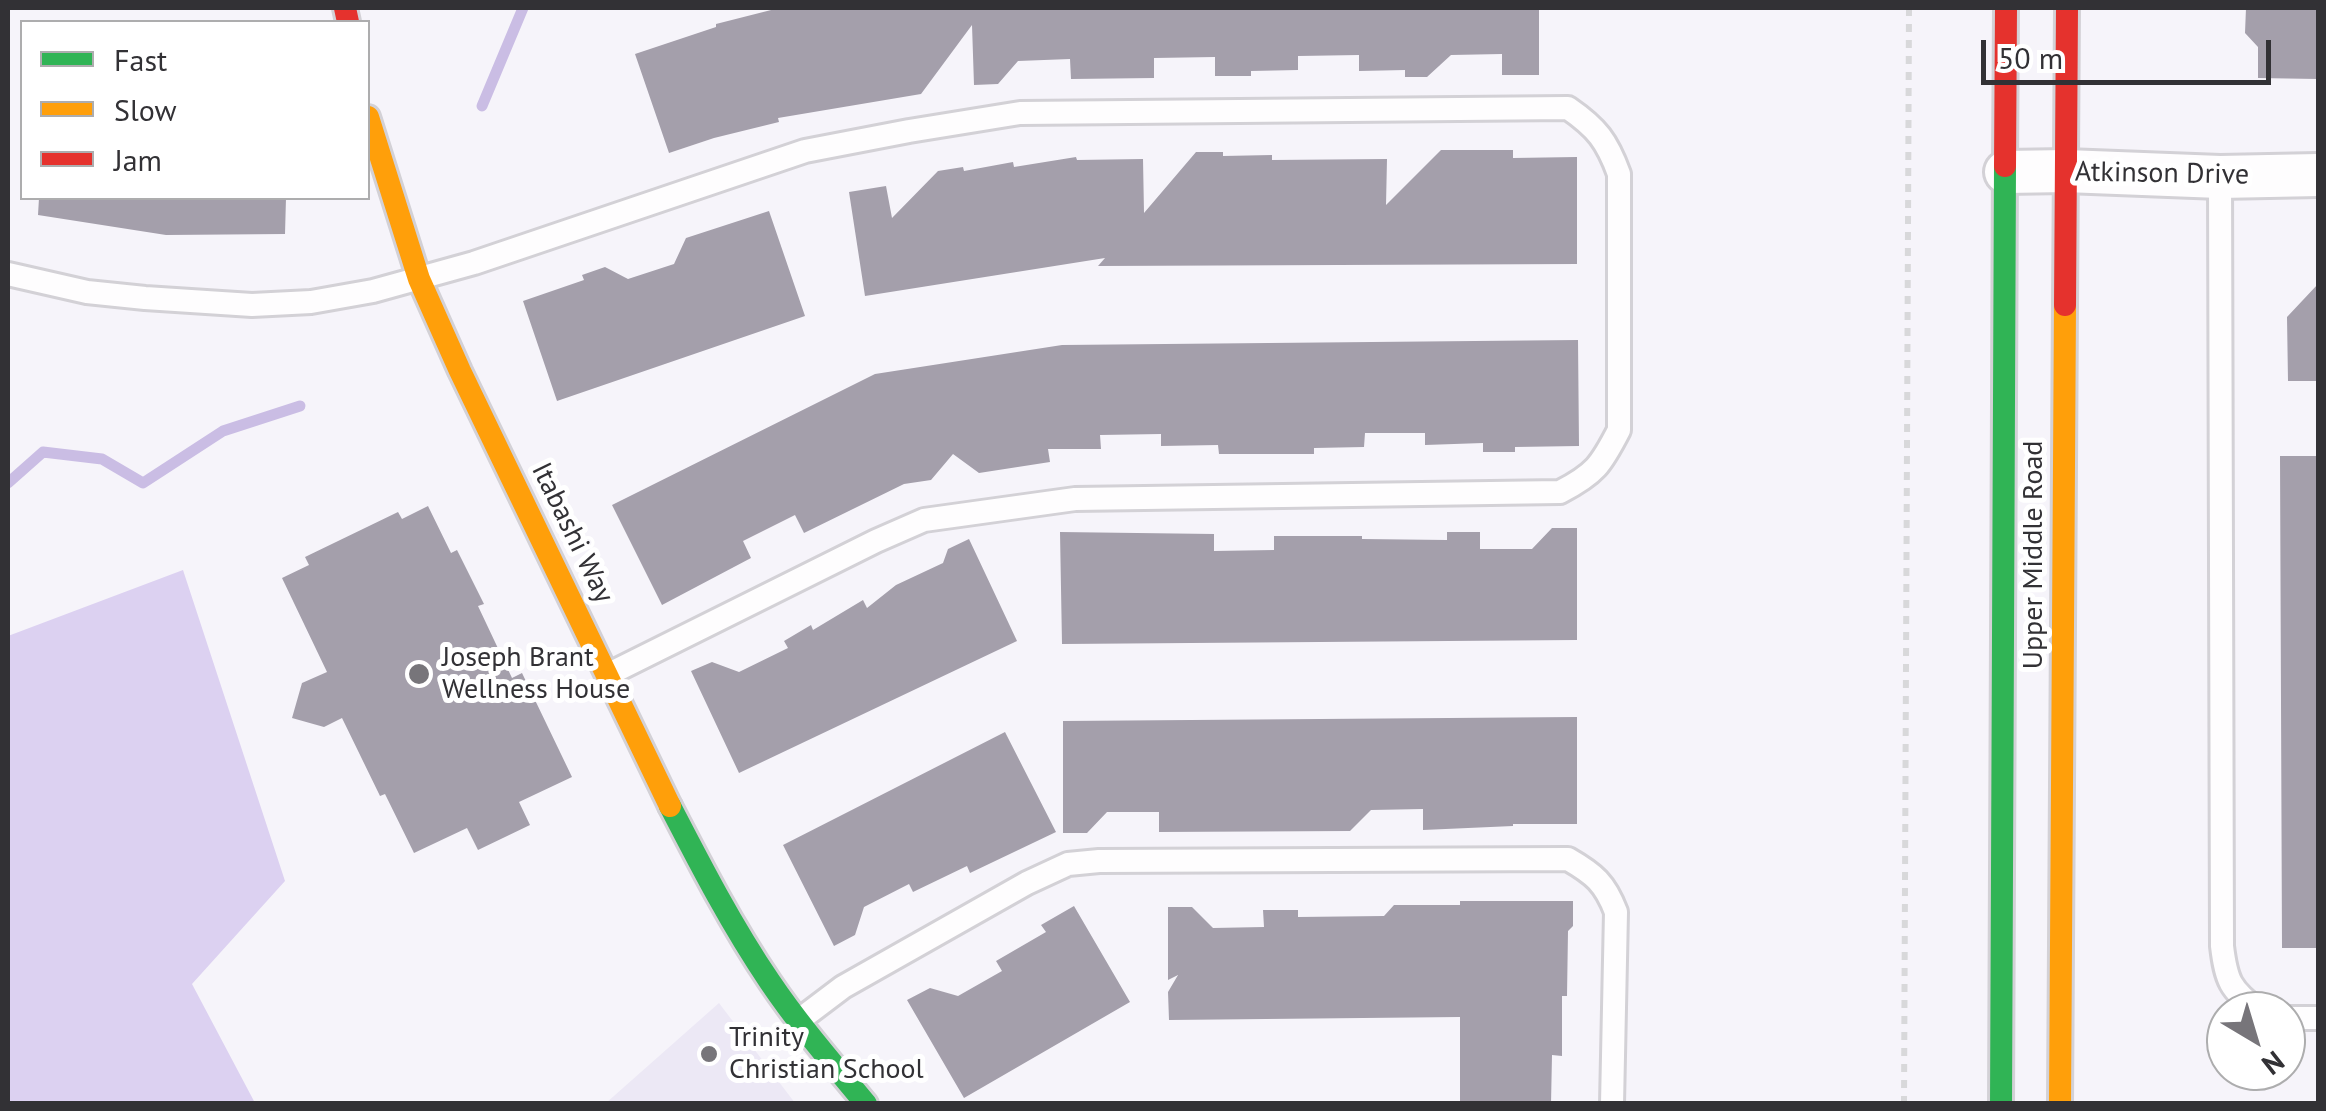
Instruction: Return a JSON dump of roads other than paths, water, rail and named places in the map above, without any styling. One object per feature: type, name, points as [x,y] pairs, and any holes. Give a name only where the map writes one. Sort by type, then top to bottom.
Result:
[{"type":"main road","name":"Upper Middle Road","points":[[2001,1104],[2006,8]]},
{"type":"main road","name":"Upper Middle Road","points":[[2060,1104],[2067,8]]},
{"type":"main road","name":"Itabashi Way","points":[[370,123],[419,279],[668,802],[717,895],[768,979],[866,1104]]},
{"type":"street","name":"Atkinson Drive","points":[[2006,172],[2318,175]]},
{"type":"lane","points":[[8,274],[87,292],[206,303],[311,302],[366,293],[474,264],[804,152],[1020,112],[1568,108],[1590,123],[1608,146],[1619,174],[1619,430],[1602,462],[1573,486],[1560,492],[1075,499],[924,520],[607,676]]},
{"type":"lane","points":[[2220,177],[2222,946],[2225,971],[2235,991]]},
{"type":"lane","points":[[798,1022],[843,987],[1068,864],[1568,859],[1592,873],[1609,892],[1616,912],[1612,1104]]},
{"type":"waterway","points":[[482,106],[523,8]]},
{"type":"waterway","points":[[8,483],[43,452],[102,459],[143,483],[223,431],[300,406]]},
{"type":"place","name":"Joseph Brant Wellness House","points":[[419,674]]},
{"type":"place","name":"Trinity Christian School","points":[[709,1054]]}]
